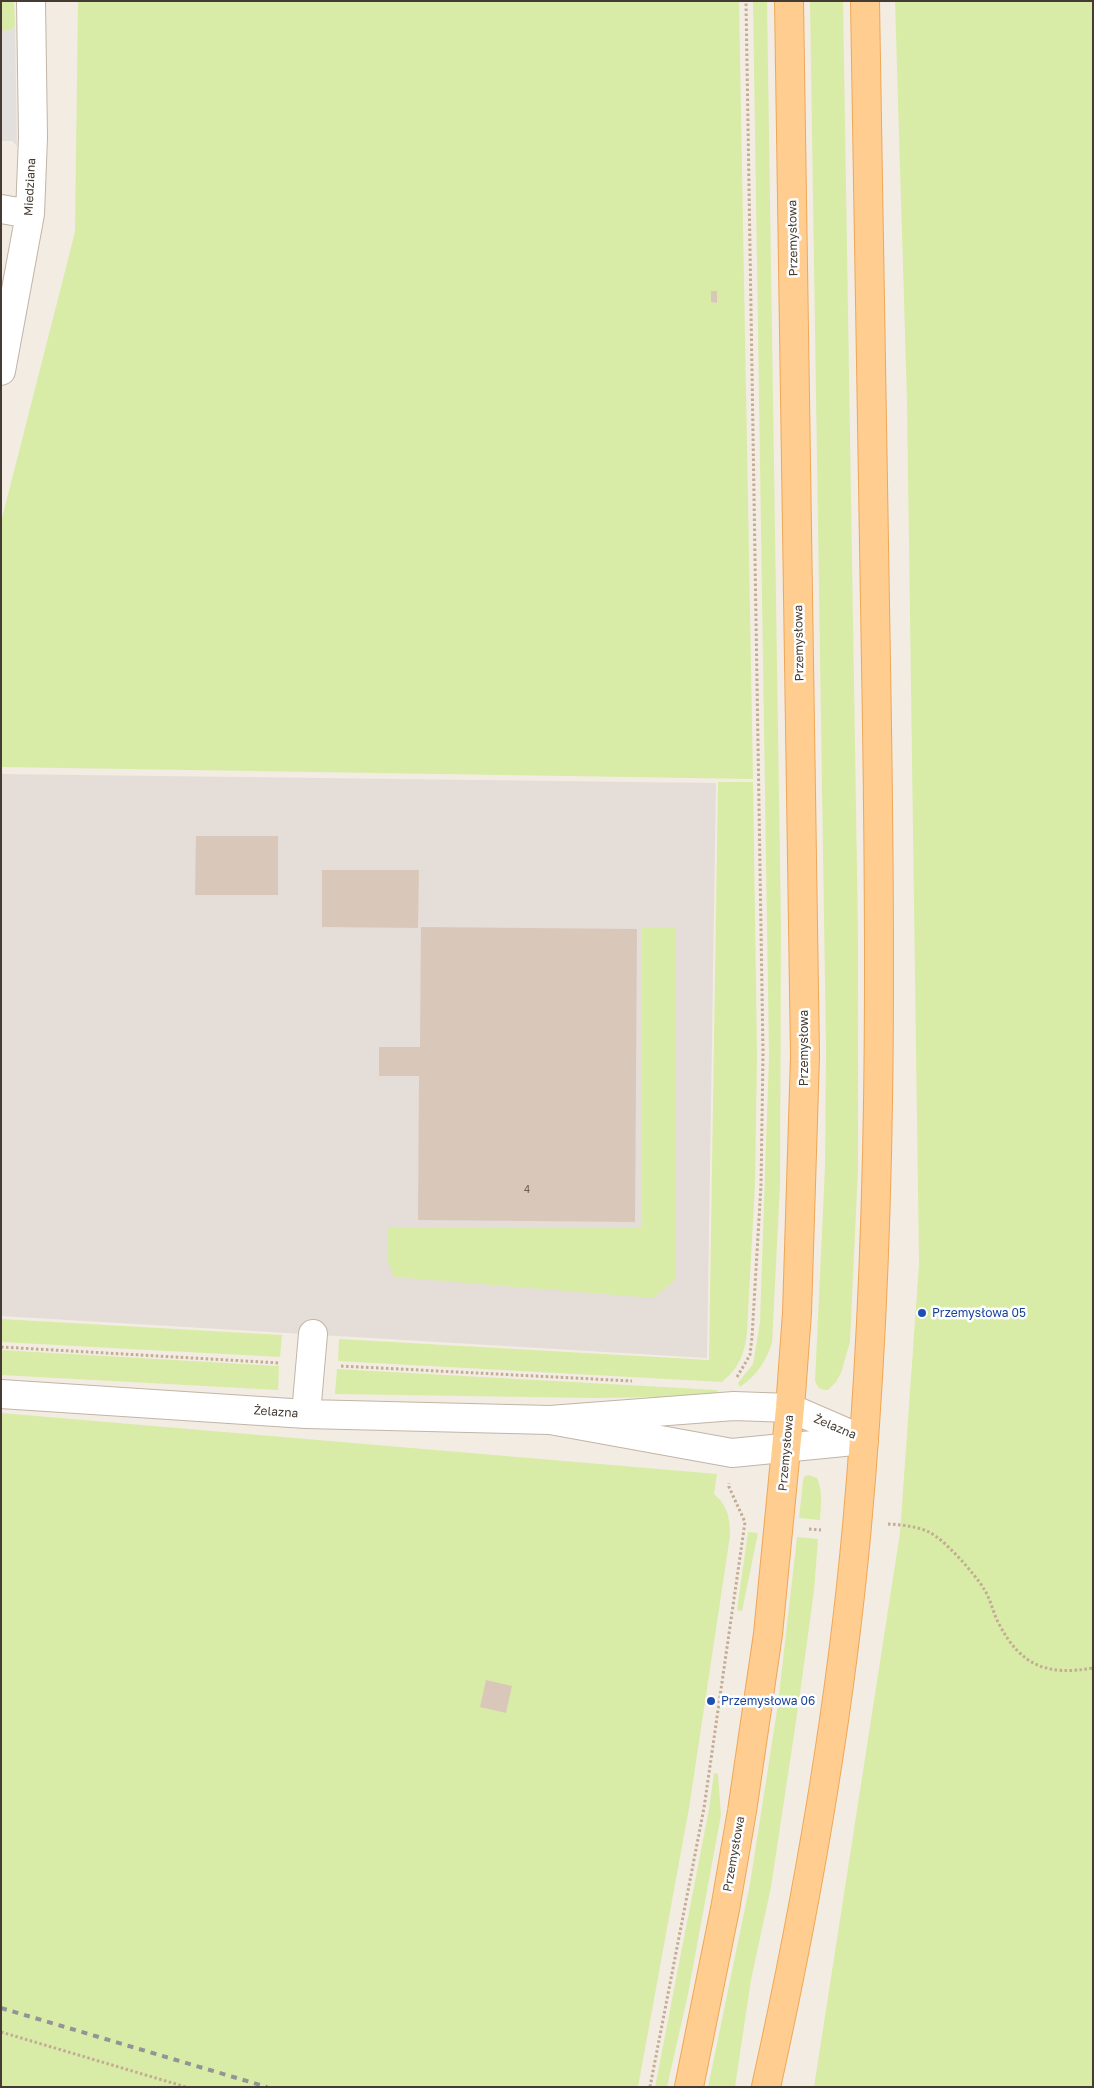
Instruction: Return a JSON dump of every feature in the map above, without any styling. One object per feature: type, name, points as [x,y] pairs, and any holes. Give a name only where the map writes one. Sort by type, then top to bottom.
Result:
[{"type":"main road","name":"Przemysłowa","points":[[689,2087],[725,1909],[768,1634],[790,1408],[797,1313],[805,1046],[789,1]]},
{"type":"main road","points":[[766,2087],[817,1836],[843,1646],[858,1521],[878,1180],[880,976],[865,1]]},
{"type":"street","name":"Miedziana","points":[[1,371],[30,214],[33,138],[31,1]]},
{"type":"street","points":[[1,209],[30,214]]},
{"type":"street","points":[[306,1414],[312,1334]]},
{"type":"street","name":"Żelazna","points":[[1,1394],[306,1414],[550,1420],[734,1406],[790,1408],[864,1440]]},
{"type":"street","name":"Żelazna","points":[[550,1420],[732,1453],[864,1440]]},
{"type":"path","points":[[734,1380],[745,1366],[750,1355],[752,1337],[761,1185],[763,1053],[746,1]]},
{"type":"path","points":[[1,1347],[633,1381]]},
{"type":"path","points":[[650,2087],[704,1808],[745,1522],[729,1487],[730,1478]]},
{"type":"path","points":[[858,1521],[911,1526],[931,1533],[973,1572],[985,1591],[998,1623],[1014,1650],[1040,1667],[1071,1672],[1093,1668]]},
{"type":"path","points":[[1,2032],[186,2087]]},
{"type":"shaded area","points":[[15,26],[17,146],[12,141],[1,141],[1,30],[10,31]]},
{"type":"shaded area","points":[[1,774],[716,783],[707,1358],[1,1316]]},
{"type":"green space","points":[[1,1],[14,1],[15,26],[10,31],[1,30]]},
{"type":"green space","points":[[78,1],[739,1],[753,779],[1,767],[1,522],[75,232]]},
{"type":"green space","points":[[753,1],[767,1],[781,929],[780,1185],[772,1343],[760,1368],[740,1387],[738,1383],[753,1364],[760,1322],[769,1056]]},
{"type":"green space","points":[[810,1],[843,1],[858,932],[858,1168],[850,1342],[841,1373],[828,1390],[820,1388],[815,1381],[825,1168],[826,1048]]},
{"type":"green space","points":[[895,1],[1093,1],[1093,2087],[814,2087],[900,1533],[919,1264],[907,401]]},
{"type":"green space","points":[[718,782],[753,782],[757,1055],[755,1184],[747,1332],[745,1347],[737,1366],[722,1382],[338,1361],[339,1339],[709,1360]]},
{"type":"green space","points":[[642,928],[675,928],[675,1280],[653,1298],[394,1277],[387,1259],[388,1227],[642,1228]]},
{"type":"green space","points":[[1,1319],[282,1335],[280,1357],[1,1342]]},
{"type":"green space","points":[[1,1350],[279,1366],[278,1390],[1,1375]]},
{"type":"green space","points":[[337,1369],[717,1390],[719,1396],[595,1398],[335,1394]]},
{"type":"green space","points":[[1,1413],[717,1474],[714,1494],[722,1503],[727,1513],[730,1536],[689,1808],[638,2087],[1,2087]]},
{"type":"green space","points":[[808,1475],[817,1478],[819,1483],[821,1499],[820,1520],[799,1518],[803,1481],[804,1477]]},
{"type":"green space","points":[[748,1532],[758,1533],[742,1611],[737,1610]]},
{"type":"green space","points":[[797,1537],[818,1539],[814,1591],[771,1887],[751,1980],[735,2087],[708,2087],[750,1884],[778,1704]]},
{"type":"green space","points":[[714,1773],[718,1774],[721,1815],[688,1994],[667,2087],[655,2087],[709,1809]]},
{"type":"building","points":[[711,291],[717,291],[717,303],[711,302]]},
{"type":"building","points":[[196,836],[278,836],[278,895],[195,895]]},
{"type":"building","points":[[322,870],[419,870],[418,928],[322,927]]},
{"type":"building","points":[[421,927],[637,929],[635,1222],[418,1220],[419,1076],[379,1076],[379,1047],[420,1047]]},
{"type":"building","points":[[486,1680],[512,1686],[506,1713],[480,1707]]},
{"type":"railway","points":[[1,2008],[267,2087]]},
{"type":"place","name":"Przemysłowa 05","points":[[922,1313]]},
{"type":"place","name":"Przemysłowa 06","points":[[711,1701]]}]
